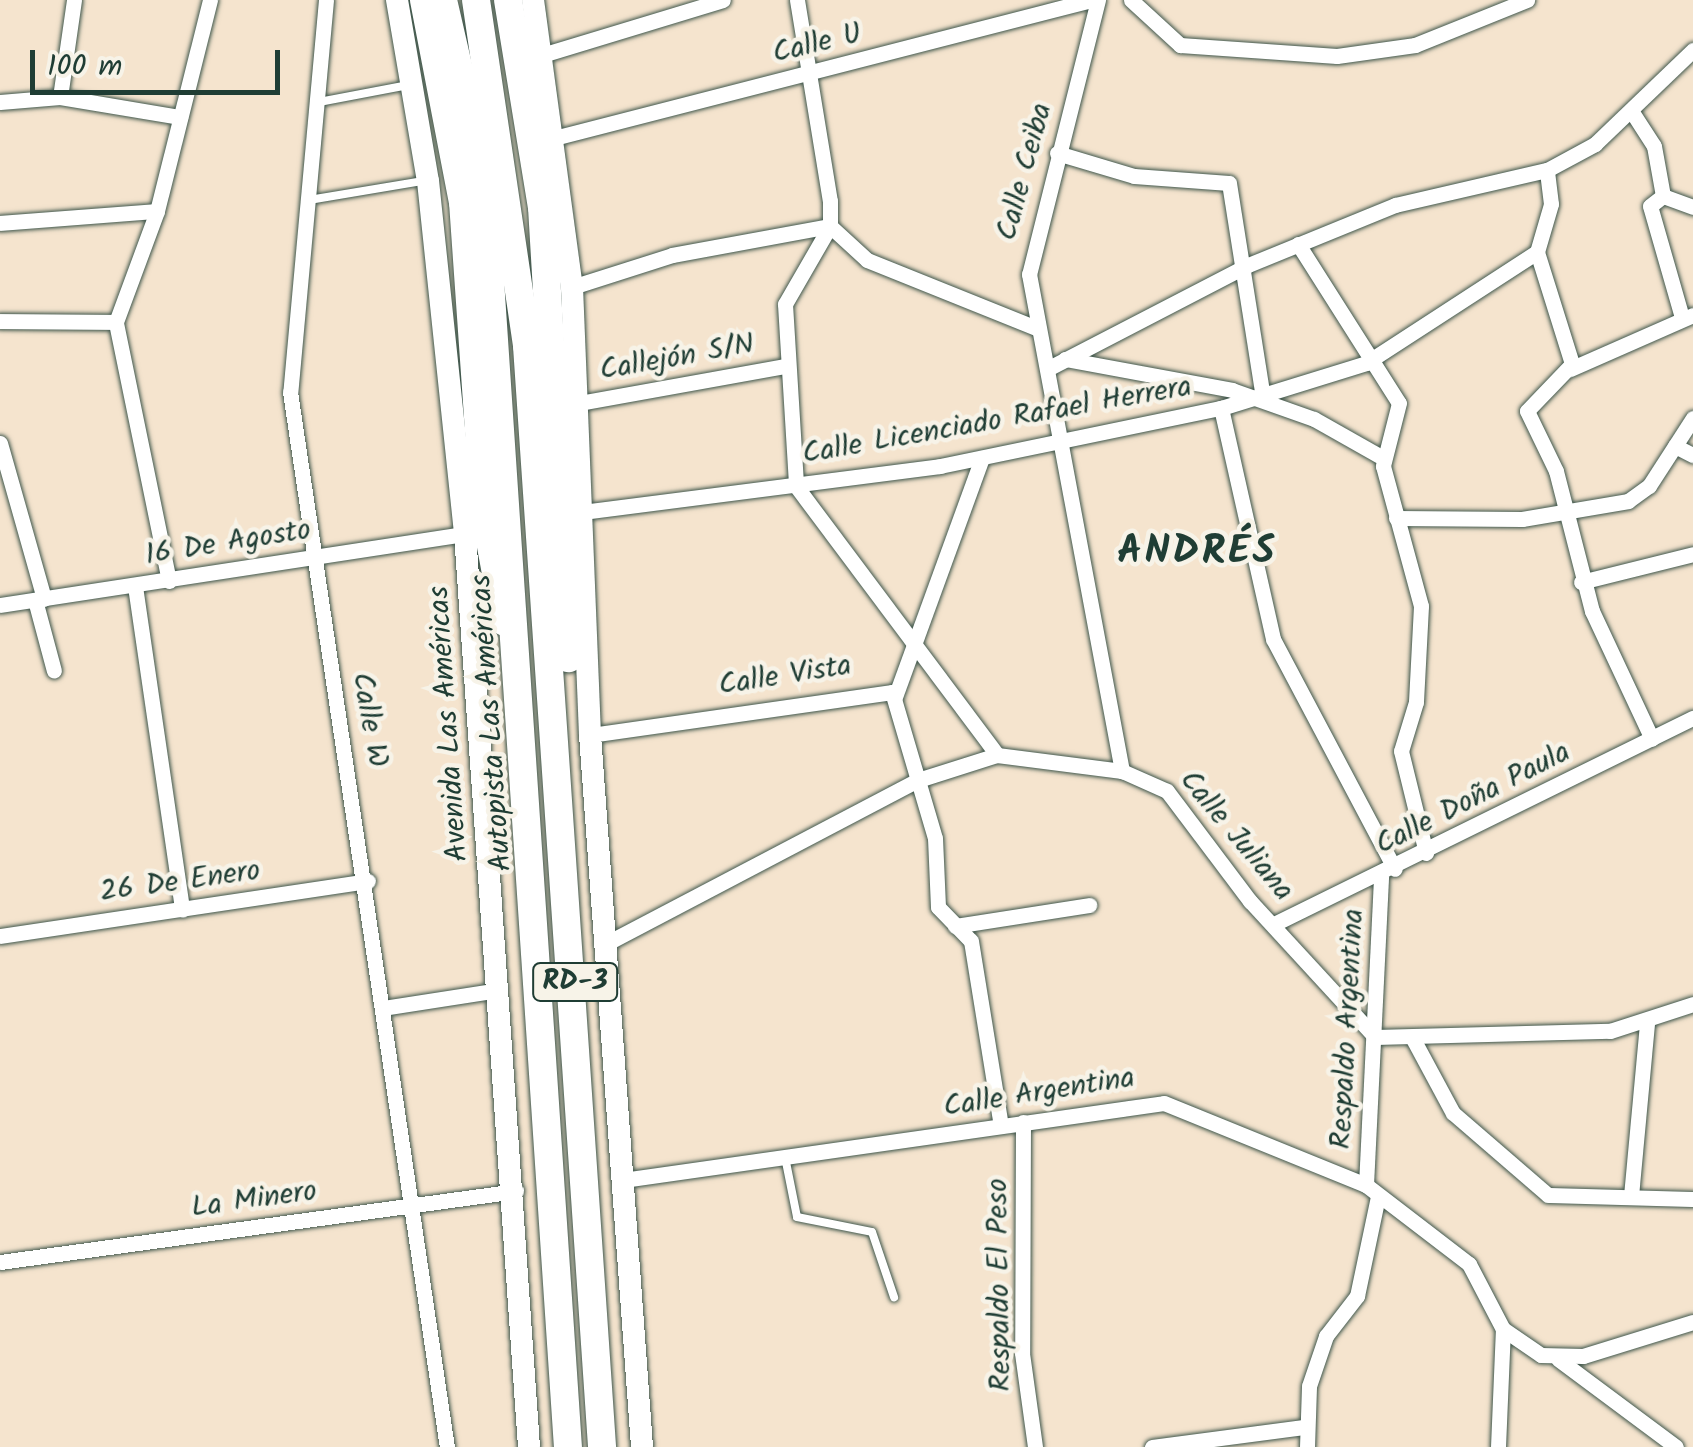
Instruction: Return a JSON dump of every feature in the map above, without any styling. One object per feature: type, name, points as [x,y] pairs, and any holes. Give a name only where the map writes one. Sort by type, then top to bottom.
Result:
[{"type":"highway","points":[[424,0],[462,202],[485,514],[521,667]]},
{"type":"highway","name":"Autopista Las Américas","points":[[443,0],[482,174],[512,520],[568,1447]]},
{"type":"highway","name":"RD-3","points":[[476,0],[527,346],[564,819],[602,1447]]},
{"type":"highway","points":[[508,0],[542,208],[569,564],[564,819]]},
{"type":"street","points":[[60,97],[74,0]]},
{"type":"street","points":[[170,581],[116,322],[156,211],[210,0]]},
{"type":"street","name":"Calle W","points":[[326,0],[320,102],[290,392],[368,881],[447,1447]]},
{"type":"street","name":"Avenida Las Américas","points":[[397,0],[428,181],[464,534],[516,1192],[529,1447]]},
{"type":"street","points":[[534,0],[572,286],[580,403],[590,735],[609,942],[642,1447]]},
{"type":"street","points":[[542,55],[724,0]]},
{"type":"street","points":[[797,0],[830,226],[786,304],[784,366],[796,486],[919,643],[997,755]]},
{"type":"street","name":"Calle U","points":[[554,138],[1094,0]]},
{"type":"street","name":"Calle Ceiba","points":[[1094,0],[1030,256],[1039,330],[1058,363],[1064,441],[1122,771]]},
{"type":"street","points":[[1131,0],[1180,44],[1337,56],[1415,45],[1527,0]]},
{"type":"street","points":[[1058,363],[1248,265],[1298,244],[1440,189],[1547,170],[1632,112],[1693,50]]},
{"type":"street","points":[[0,102],[60,97],[180,117]]},
{"type":"street","points":[[1632,112],[1654,146],[1663,196]]},
{"type":"street","points":[[1058,152],[1134,176],[1229,183],[1248,265],[1255,394]]},
{"type":"street","points":[[1547,170],[1552,204],[1537,252],[1570,369]]},
{"type":"street","points":[[1663,196],[1693,208]]},
{"type":"street","points":[[1652,740],[1580,582],[1556,471],[1527,411],[1570,369],[1687,315],[1650,206],[1663,196]]},
{"type":"street","points":[[0,223],[156,211]]},
{"type":"street","points":[[572,286],[672,255],[830,226]]},
{"type":"street","points":[[830,226],[867,260],[1039,330]]},
{"type":"street","points":[[1298,244],[1366,363],[1398,403],[1384,458],[1421,606],[1416,702],[1400,751],[1426,853]]},
{"type":"street","name":"Calle Licenciado Rafael Herrera","points":[[582,512],[982,458],[1222,408],[1255,394],[1366,363],[1537,252]]},
{"type":"street","points":[[0,321],[116,322]]},
{"type":"street","points":[[1058,363],[1255,394],[1314,418],[1384,458]]},
{"type":"street","name":"Callejón S/N","points":[[580,403],[784,366]]},
{"type":"street","points":[[1222,408],[1273,639],[1388,873]]},
{"type":"street","points":[[1396,518],[1563,515],[1628,501],[1675,446],[1693,418]]},
{"type":"street","points":[[0,442],[54,670]]},
{"type":"street","points":[[1675,446],[1693,456]]},
{"type":"street","points":[[896,697],[919,643],[982,458]]},
{"type":"street","name":"16 De Agosto","points":[[0,605],[464,534]]},
{"type":"street","points":[[1580,582],[1693,554]]},
{"type":"street","points":[[135,586],[182,910]]},
{"type":"street","name":"Calle Vista","points":[[590,735],[881,688],[896,697],[935,838],[935,894],[955,926],[971,940],[1001,1126]]},
{"type":"street","name":"Calle Doña Paula","points":[[1274,924],[1388,873],[1693,718]]},
{"type":"street","name":"Calle Juliana","points":[[609,942],[918,780],[997,755],[1122,771],[1167,790],[1274,924],[1375,1037]]},
{"type":"street","name":"Respaldo Argentina","points":[[1307,1447],[1304,1427],[1326,1336],[1357,1296],[1372,1191],[1375,1037],[1388,873]]},
{"type":"street","name":"26 De Enero","points":[[0,936],[368,881]]},
{"type":"street","points":[[955,926],[1089,904]]},
{"type":"street","points":[[383,1008],[499,990]]},
{"type":"street","points":[[1375,1037],[1647,1023],[1693,1004]]},
{"type":"street","points":[[1631,1196],[1647,1023]]},
{"type":"street","points":[[1412,1037],[1454,1113],[1518,1177],[1548,1195],[1693,1199]]},
{"type":"street","name":"Calle Argentina","points":[[623,1180],[1164,1104],[1372,1191],[1468,1264],[1503,1329]]},
{"type":"street","name":"Respaldo El Peso","points":[[1022,1122],[1022,1354],[1035,1447]]},
{"type":"street","name":"La Minero","points":[[0,1262],[516,1192]]},
{"type":"street","points":[[1558,1358],[1693,1322]]},
{"type":"street","points":[[1498,1447],[1503,1329],[1558,1358],[1676,1447]]},
{"type":"street","points":[[1152,1447],[1304,1427]]},
{"type":"lane","points":[[320,102],[412,84]]},
{"type":"lane","points":[[309,200],[428,181]]},
{"type":"lane","points":[[785,1158],[797,1216],[872,1232],[894,1297]]},
{"type":"district","name":"ANDRÉS","points":[[1197,552]]}]
